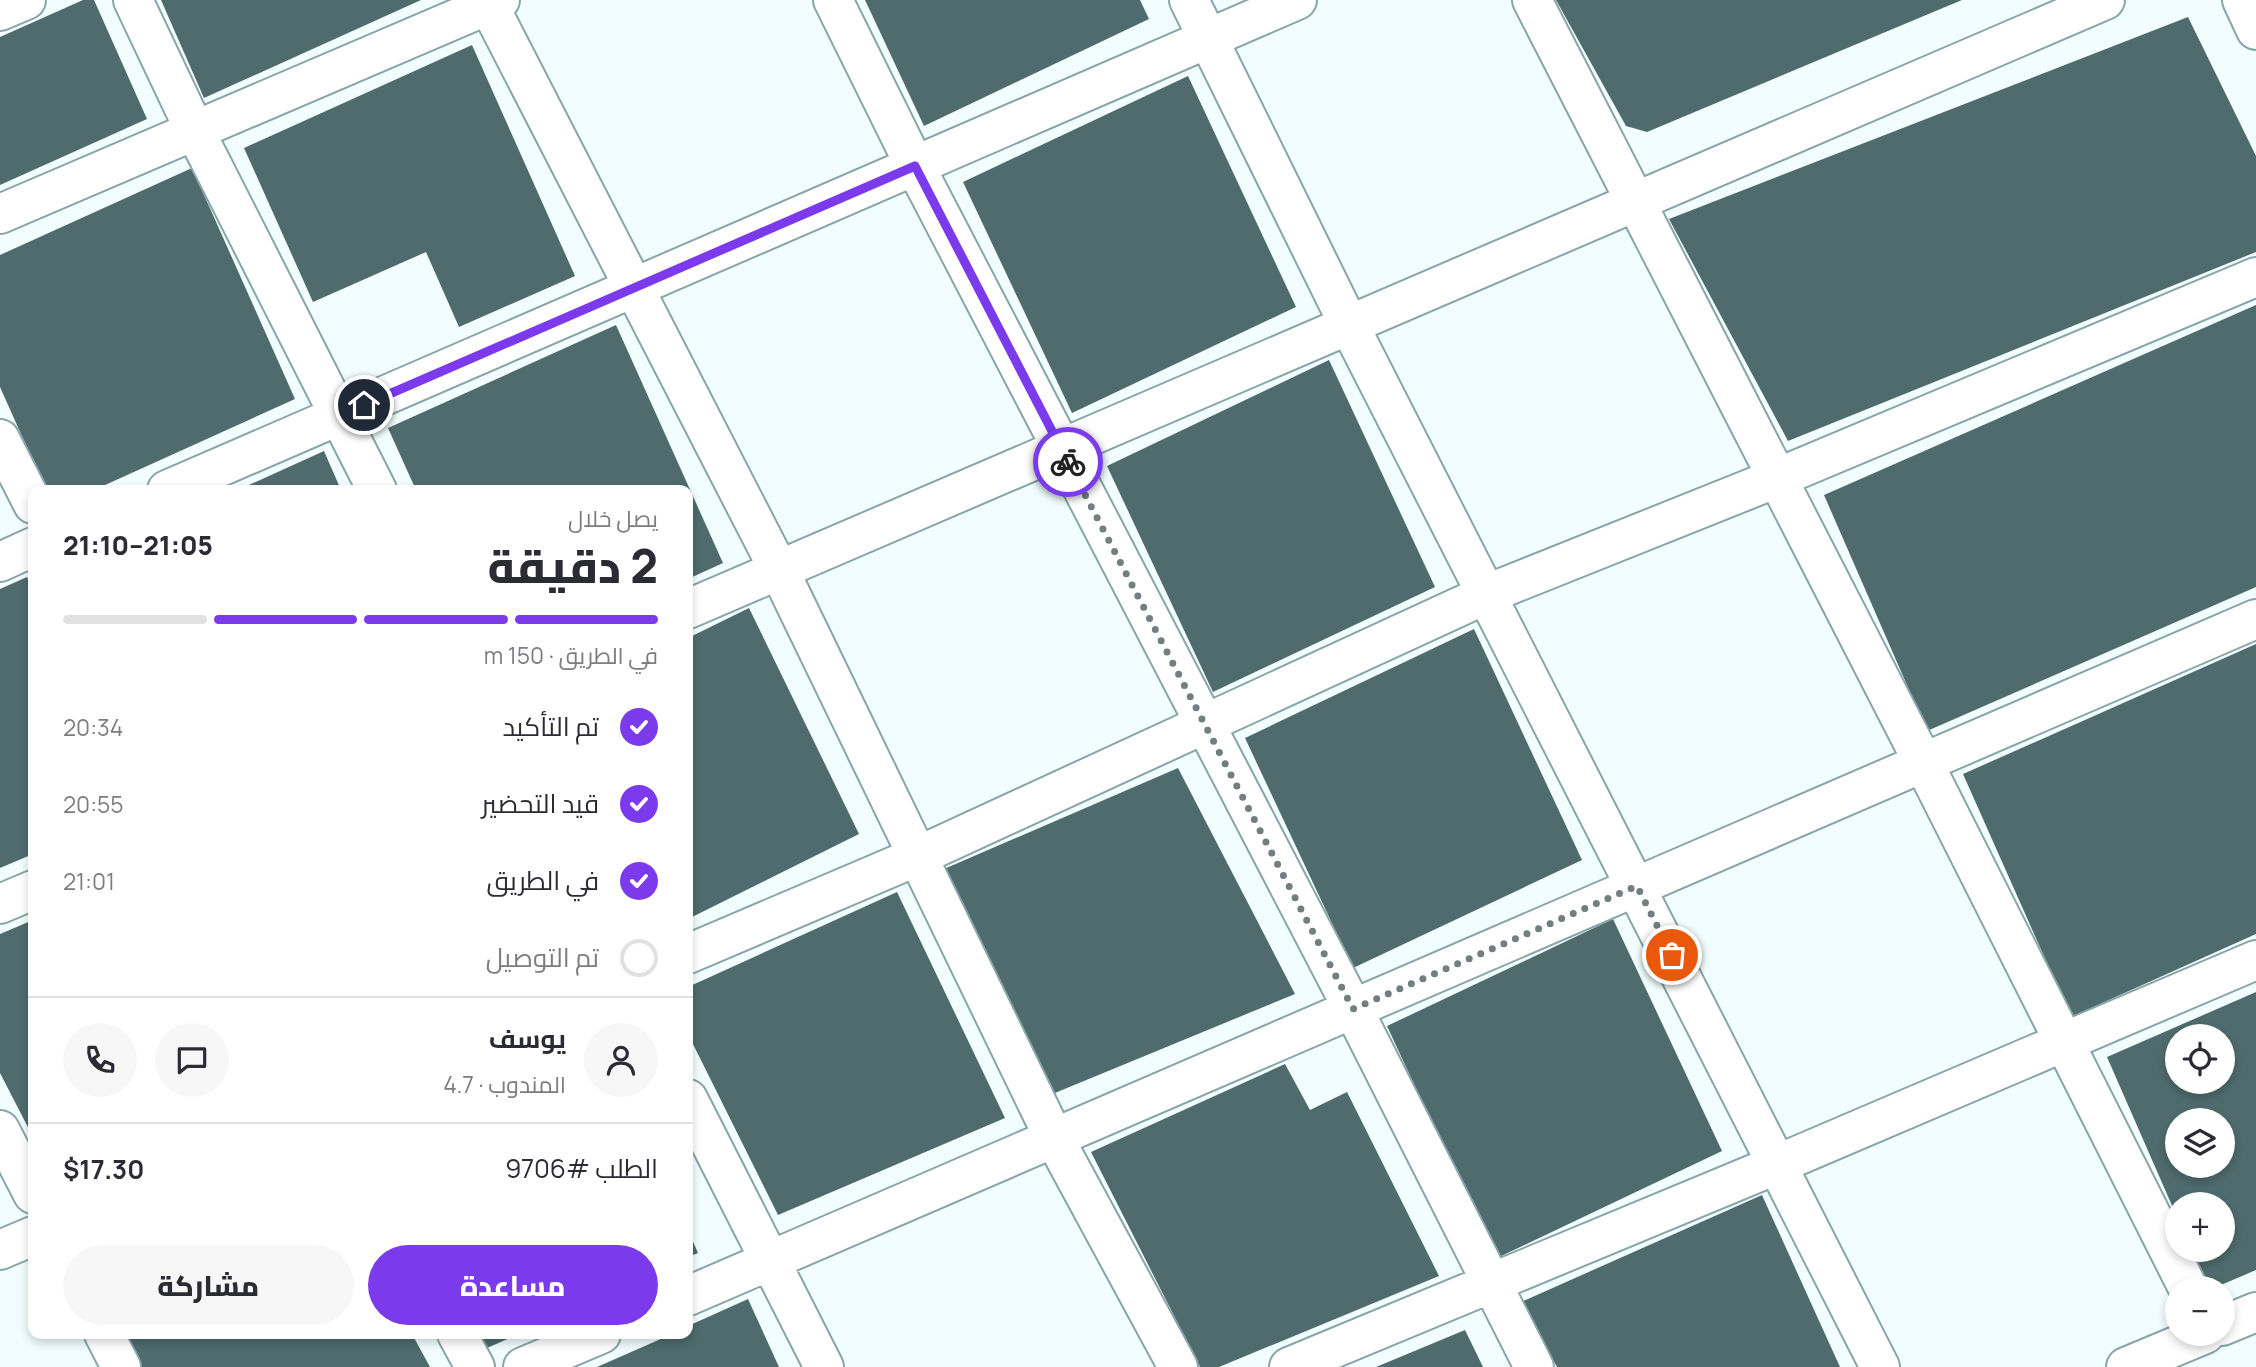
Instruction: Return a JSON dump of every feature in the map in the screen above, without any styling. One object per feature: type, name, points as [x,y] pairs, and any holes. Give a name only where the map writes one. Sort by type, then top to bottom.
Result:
[{"type":"street","points":[[0,11],[26,0]]},
{"type":"street","points":[[133,0],[195,131],[374,485]]},
{"type":"street","points":[[833,0],[915,166],[1353,1009],[1534,1367]]},
{"type":"street","points":[[1189,0],[1349,325],[1880,1367]]},
{"type":"street","points":[[179,485],[1297,0]]},
{"type":"street","points":[[1532,0],[1923,762],[2182,1276]]},
{"type":"street","points":[[693,607],[2105,0]]},
{"type":"street","points":[[2242,0],[2256,30]]},
{"type":"street","points":[[0,214],[491,2],[634,289],[779,570],[1054,1138],[1178,1367]]},
{"type":"street","points":[[693,952],[918,856],[1487,594],[1777,478],[2256,277]]},
{"type":"street","points":[[0,439],[28,493]]},
{"type":"street","points":[[0,562],[28,549]]},
{"type":"street","points":[[693,1294],[2256,619]]},
{"type":"street","points":[[0,904],[28,892]]},
{"type":"street","points":[[1289,1367],[1778,1164],[2256,960]]},
{"type":"street","points":[[693,1109],[824,1367]]},
{"type":"street","points":[[0,1130],[28,1184]]},
{"type":"street","points":[[0,1250],[28,1238]]},
{"type":"street","points":[[2235,1321],[2256,1312]]},
{"type":"street","points":[[107,1339],[121,1367]]},
{"type":"street","points":[[460,1339],[475,1367]]},
{"type":"street","points":[[523,1367],[589,1339]]},
{"type":"street","points":[[2126,1367],[2176,1346]]},
{"type":"building","points":[[83,0],[94,0],[147,119],[0,185],[0,37]]},
{"type":"building","points":[[161,0],[421,0],[204,98]]},
{"type":"building","points":[[865,0],[1140,0],[1149,19],[924,126]]},
{"type":"building","points":[[1556,0],[1962,0],[1647,132],[1626,126]]},
{"type":"building","points":[[2188,17],[2256,156],[2256,252],[1788,441],[1669,219]]},
{"type":"building","points":[[472,45],[575,276],[459,327],[426,252],[313,302],[244,148]]},
{"type":"building","points":[[1188,76],[1296,307],[1072,413],[963,182]]},
{"type":"building","points":[[192,168],[295,399],[105,485],[44,485],[0,387],[0,255]]},
{"type":"building","points":[[2256,305],[2256,587],[1927,731],[1824,495]]},
{"type":"building","points":[[616,325],[688,485],[414,485],[388,428]]},
{"type":"building","points":[[1329,360],[1435,587],[1213,692],[1107,466]]},
{"type":"building","points":[[324,451],[339,485],[249,485]]},
{"type":"building","points":[[693,496],[723,563],[693,577]]},
{"type":"building","points":[[27,577],[28,579],[28,856],[0,868],[0,589]]},
{"type":"building","points":[[749,608],[859,834],[693,917],[693,636]]},
{"type":"building","points":[[1474,629],[1582,860],[1353,968],[1245,738]]},
{"type":"building","points":[[2256,644],[2256,934],[2071,1017],[1963,774]]},
{"type":"building","points":[[1178,768],[1295,994],[1050,1095],[944,869]]},
{"type":"building","points":[[897,892],[1005,1118],[778,1215],[693,1044],[693,985]]},
{"type":"building","points":[[1613,919],[1722,1151],[1495,1259],[1387,1026]]},
{"type":"building","points":[[28,922],[28,1127],[0,1073],[0,934]]},
{"type":"building","points":[[2256,992],[2256,1270],[2235,1279],[2235,1276],[2203,1276],[2196,1262],[2235,1262],[2235,1192],[2166,1192],[2107,1057],[2165,1032],[2165,1094],[2235,1094],[2235,1024],[2183,1024]]},
{"type":"building","points":[[1285,1064],[1310,1110],[1347,1092],[1439,1276],[1219,1367],[1200,1367],[1091,1152]]},
{"type":"building","points":[[1762,1195],[1840,1367],[1557,1367],[1521,1302]]},
{"type":"building","points":[[693,1242],[698,1253],[693,1255]]},
{"type":"building","points":[[748,1299],[779,1367],[597,1367],[661,1339],[693,1339],[693,1324]]},
{"type":"building","points":[[1465,1330],[1483,1367],[1376,1367]]},
{"type":"building","points":[[125,1339],[415,1339],[430,1367],[140,1367]]},
{"type":"building","points":[[474,1339],[508,1339],[480,1351]]},
{"type":"way so far","points":[[1068,462],[1353,1009],[1637,886],[1672,955]]},
{"type":"route","points":[[364,405],[915,166],[1068,462]]}]
